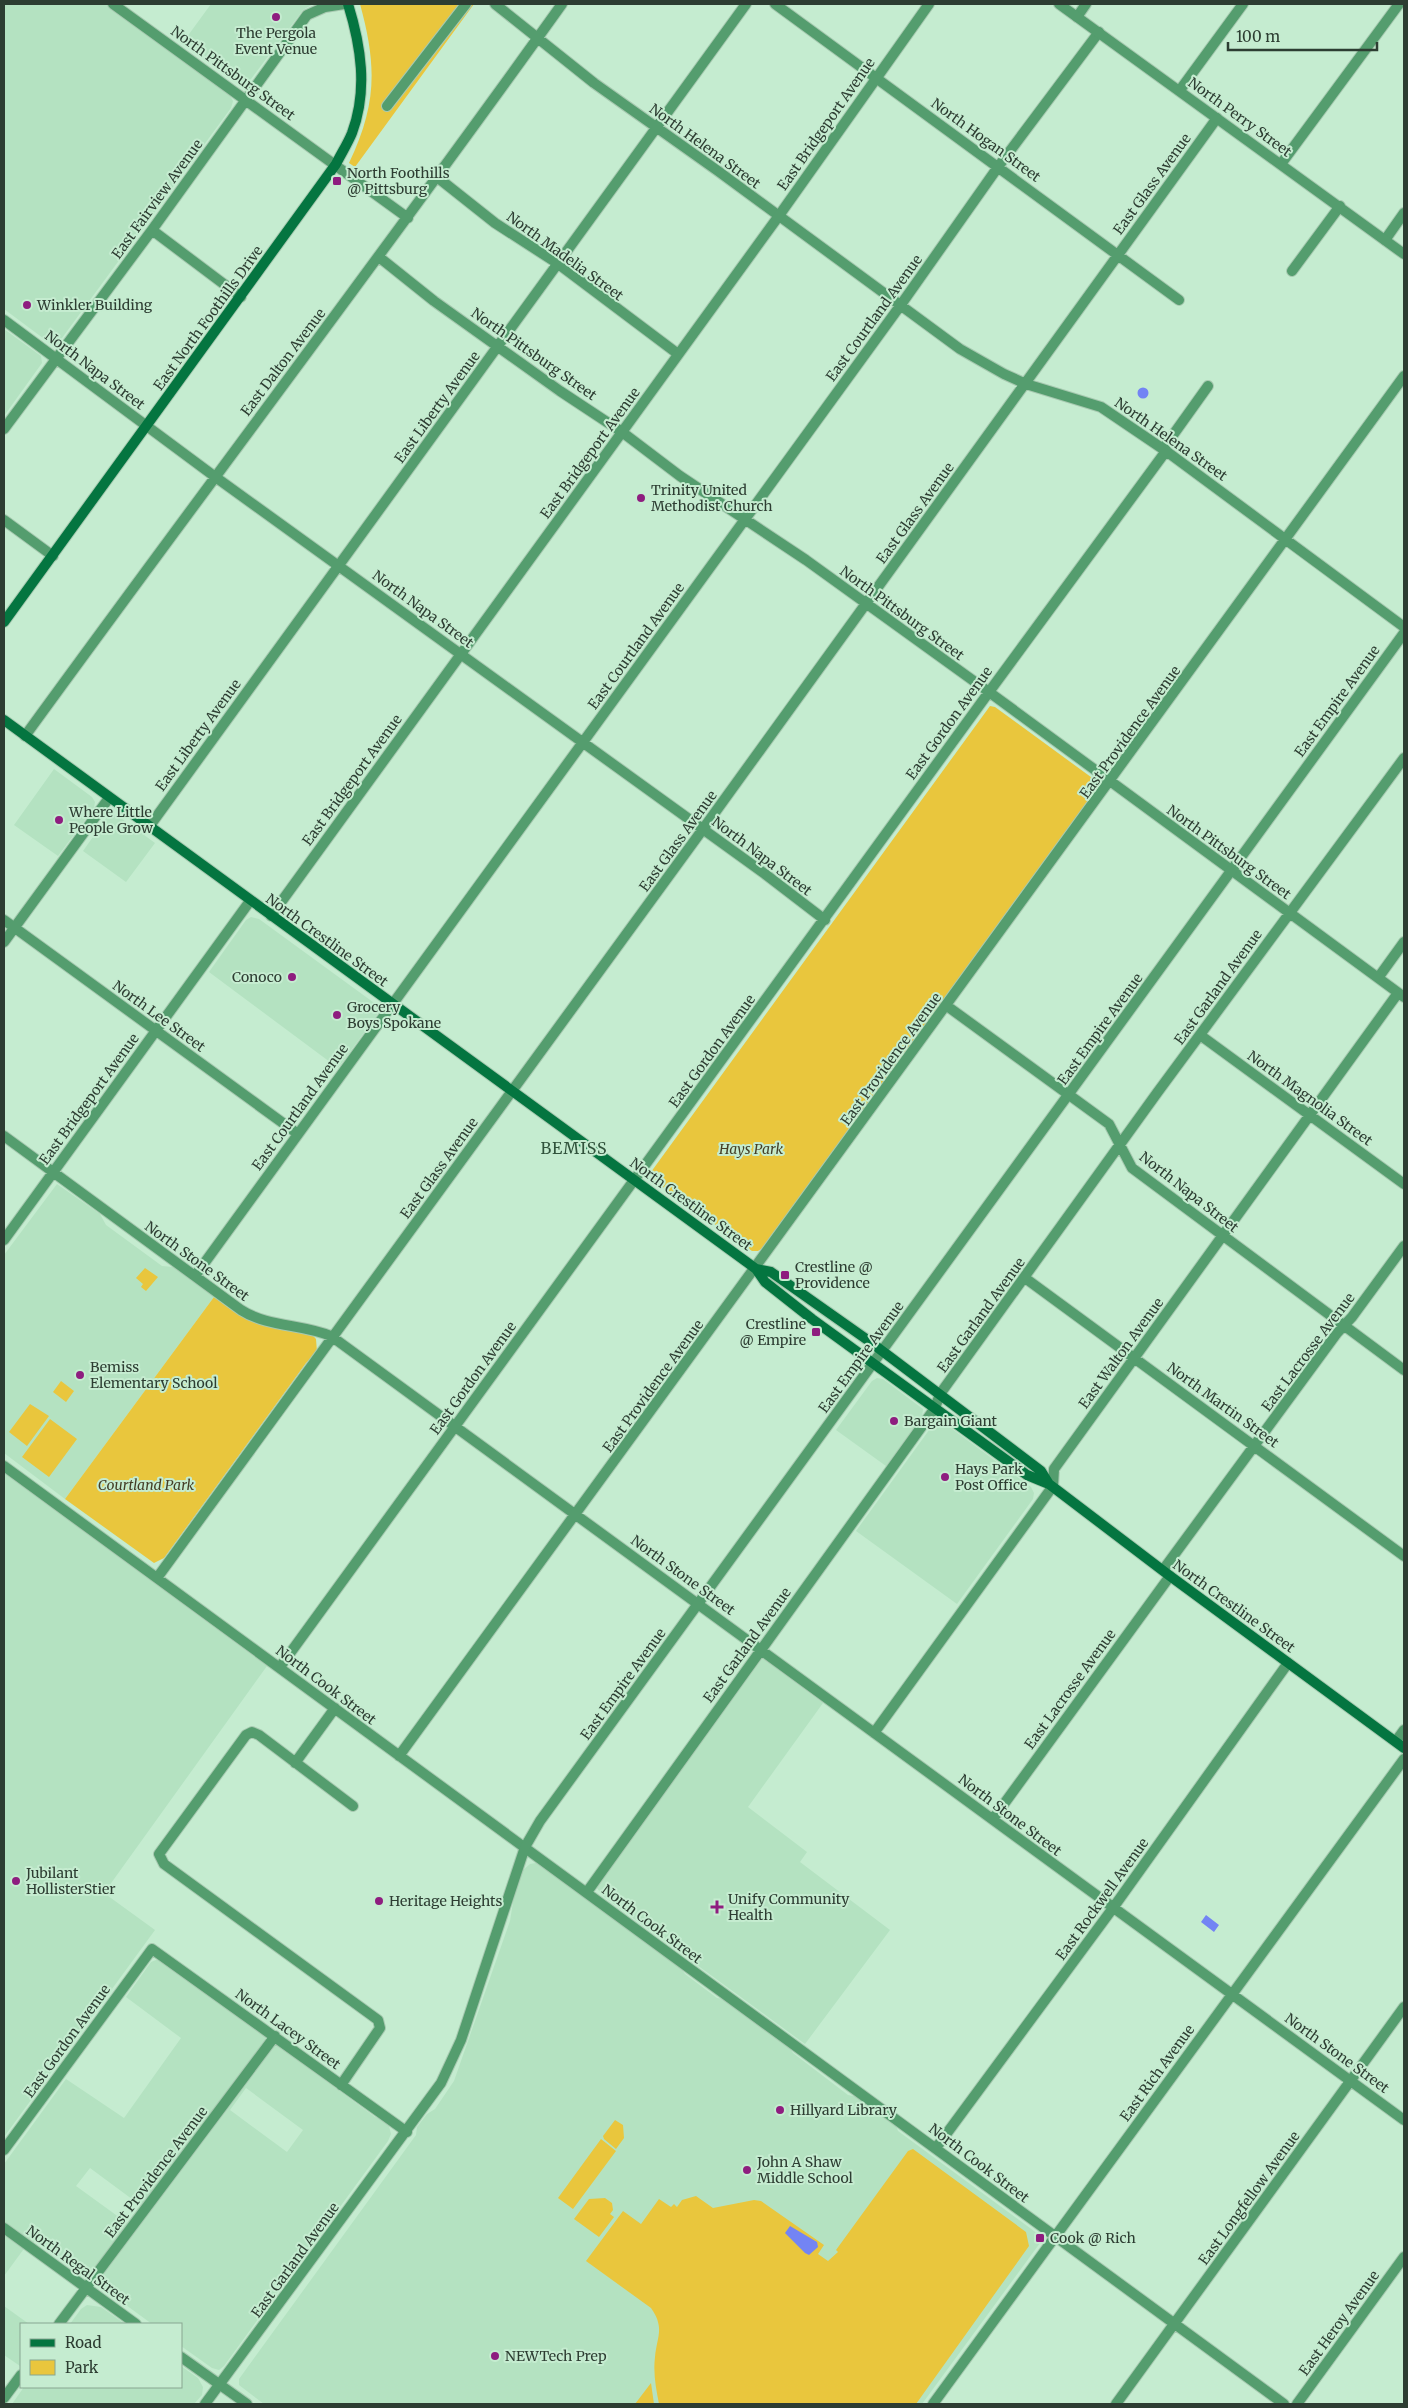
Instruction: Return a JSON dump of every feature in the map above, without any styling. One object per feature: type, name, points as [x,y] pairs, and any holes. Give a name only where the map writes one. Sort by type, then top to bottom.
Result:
[{"type":"main road","name":"East North Foothills Drive","points":[[4,622],[336,164],[352,133],[360,102],[362,60],[346,4]]},
{"type":"main road","name":"North Crestline Street","points":[[4,720],[392,1005],[756,1268],[771,1272],[940,1394],[1041,1472],[1051,1485]]},
{"type":"main road","name":"North Crestline Street","points":[[756,1268],[765,1282],[873,1364],[1027,1475],[1051,1485],[1166,1573],[1400,1745]]},
{"type":"street","name":"North Pittsburg Street","points":[[113,4],[408,218]]},
{"type":"street","name":"East Fairview Avenue","points":[[4,429],[152,230],[307,15],[326,7],[346,4]]},
{"type":"street","points":[[388,106],[466,4]]},
{"type":"street","name":"North Helena Street","points":[[495,4],[656,128],[718,171],[960,349],[1026,384],[1101,407],[1164,450],[1404,627]]},
{"type":"street","name":"East Dalton Avenue","points":[[25,736],[214,476],[408,218],[562,4]]},
{"type":"street","name":"East Liberty Avenue","points":[[149,827],[746,4]]},
{"type":"street","name":"North Hogan Street","points":[[775,4],[1179,300]]},
{"type":"street","name":"East Bridgeport Avenue","points":[[270,916],[622,432],[929,4]]},
{"type":"street","name":"North Perry Street","points":[[1059,4],[1404,254]]},
{"type":"street","points":[[1077,17],[1086,4]]},
{"type":"street","points":[[1180,90],[1243,4]]},
{"type":"street","points":[[1281,164],[1399,4]]},
{"type":"street","name":"East Courtland Avenue","points":[[195,1276],[746,519],[998,167],[1099,32]]},
{"type":"street","name":"East Glass Avenue","points":[[157,1578],[331,1336],[867,604],[1026,384],[1117,254],[1217,118]]},
{"type":"street","name":"North Madelia Street","points":[[437,177],[496,223],[557,263],[678,354]]},
{"type":"street","points":[[1292,271],[1340,206]]},
{"type":"street","points":[[1386,240],[1404,214]]},
{"type":"street","points":[[152,230],[241,297]]},
{"type":"street","name":"North Pittsburg Street","points":[[379,257],[434,301],[560,391],[622,432],[680,476],[746,519],[989,692],[1401,995]]},
{"type":"street","name":"North Napa Street","points":[[4,320],[214,476],[461,653],[519,698],[703,829],[825,920]]},
{"type":"street","name":"East Providence Avenue","points":[[399,1756],[1111,782],[1404,376]]},
{"type":"street","name":"East Gordon Avenue","points":[[280,1667],[825,920],[1164,450],[1208,386]]},
{"type":"street","points":[[4,520],[53,556]]},
{"type":"street","name":"East Empire Avenue","points":[[407,2132],[441,2083],[455,2055],[525,1847],[540,1821],[1404,633]]},
{"type":"street","name":"East Garland Avenue","points":[[587,1892],[935,1408],[940,1394],[1119,1146],[1404,758]]},
{"type":"street","points":[[4,942],[109,798]]},
{"type":"street","name":"East Bridgeport Avenue","points":[[4,1240],[250,901]]},
{"type":"street","name":"North Lee Street","points":[[4,920],[298,1134]]},
{"type":"street","points":[[1378,978],[1404,942]]},
{"type":"street","name":"East Walton Avenue","points":[[874,1733],[1051,1485],[1054,1469],[1309,1115],[1401,995]]},
{"type":"street","name":"North Napa Street","points":[[947,1006],[1109,1124],[1132,1168],[1404,1370]]},
{"type":"street","name":"North Magnolia Street","points":[[1200,1035],[1404,1184]]},
{"type":"street","name":"North Stone Street","points":[[4,1136],[252,1318],[316,1330],[331,1336],[700,1603],[874,1733],[1404,2120]]},
{"type":"street","name":"East Lacrosse Avenue","points":[[993,1819],[1255,1445],[1404,1246]]},
{"type":"street","name":"North Martin Street","points":[[1025,1278],[1404,1556]]},
{"type":"street","name":"North Cook Street","points":[[4,1466],[1284,2404]]},
{"type":"street","name":"East Rockwell Avenue","points":[[936,2148],[1113,1908],[1288,1663]]},
{"type":"street","points":[[295,1763],[335,1708]]},
{"type":"street","points":[[1400,1745],[1404,1730]]},
{"type":"street","points":[[341,2085],[380,2028],[378,2020],[164,1864],[159,1854],[246,1735],[252,1732],[259,1735],[352,1806]]},
{"type":"street","name":"East Rich Avenue","points":[[933,2404],[1404,1760]]},
{"type":"street","name":"East Gordon Avenue","points":[[4,2150],[152,1949]]},
{"type":"street","name":"North Lacey Street","points":[[152,1949],[407,2132]]},
{"type":"street","name":"East Longfellow Avenue","points":[[1116,2404],[1404,2007]]},
{"type":"street","name":"East Providence Avenue","points":[[60,2323],[275,2036]]},
{"type":"street","name":"East Garland Avenue","points":[[205,2404],[221,2385],[407,2132]]},
{"type":"street","name":"North Regal Street","points":[[4,2228],[135,2323]]},
{"type":"street","name":"East Heroy Avenue","points":[[1297,2404],[1404,2257]]},
{"type":"street","points":[[182,2357],[248,2404]]},
{"type":"street","points":[[4,2398],[20,2376]]},
{"type":"shaded area","points":[[4,4],[106,4],[229,94],[233,101],[231,108],[62,338],[55,343],[47,341],[4,309]]},
{"type":"shaded area","points":[[211,4],[313,4],[303,10],[251,79],[245,83],[184,41]]},
{"type":"shaded area","points":[[4,329],[41,356],[42,363],[4,416]]},
{"type":"shaded area","points":[[54,769],[92,797],[95,802],[94,808],[58,856],[14,825]]},
{"type":"shaded area","points":[[112,815],[118,816],[155,843],[126,882],[83,851],[107,817]]},
{"type":"shaded area","points":[[251,917],[259,919],[377,1005],[377,1015],[338,1068],[209,972],[246,920]]},
{"type":"shaded area","name":"Bemiss Elementary School","points":[[57,1184],[100,1214],[106,1225],[162,1266],[173,1267],[214,1297],[65,1499],[4,1453],[4,1255]]},
{"type":"shaded area","points":[[877,1378],[883,1379],[923,1409],[922,1417],[886,1466],[836,1430],[872,1381]]},
{"type":"shaded area","points":[[938,1422],[944,1423],[1031,1487],[1034,1493],[1033,1499],[957,1604],[856,1531],[932,1426]]},
{"type":"shaded area","points":[[4,1473],[267,1666],[104,1893],[155,1930],[4,2137]]},
{"type":"shaded area","points":[[762,1658],[823,1703],[748,1807],[807,1852],[800,1862],[890,1930],[805,2044],[604,1897],[596,1887]]},
{"type":"shaded area","name":"John A Shaw Middle School","points":[[530,1864],[543,1865],[679,1966],[685,1974],[717,1998],[725,1999],[787,2044],[793,2053],[848,2095],[858,2097],[895,2123],[898,2131],[1041,2238],[1040,2243],[922,2404],[264,2404],[239,2385],[239,2379],[416,2135],[417,2127],[427,2114],[435,2109],[454,2081],[510,1921],[514,1896],[523,1870]]},
{"type":"shaded area","points":[[161,1960],[375,2117],[384,2120],[389,2126],[391,2134],[388,2141],[224,2366],[219,2370],[212,2368],[182,2347],[182,2323],[151,2323],[37,2240],[23,2250],[4,2276],[4,2164],[66,2079],[124,2118],[181,2038],[126,1997],[151,1962]],"holes":[[[246,2088],[303,2130],[287,2152],[230,2110]],[[90,2168],[140,2205],[127,2223],[76,2186]]]},
{"type":"shaded area","points":[[87,2305],[101,2307],[124,2323],[71,2323],[81,2309]]},
{"type":"shaded area","points":[[4,2306],[28,2323],[20,2323],[20,2366],[4,2355]]},
{"type":"shaded area","points":[[182,2367],[198,2378],[203,2387],[202,2395],[194,2404],[12,2404],[23,2388],[182,2388]]},
{"type":"green space","points":[[360,4],[474,4],[355,167],[349,163],[365,122],[371,85],[369,47]]},
{"type":"green space","name":"Hays Park","points":[[990,706],[995,707],[1095,780],[1098,787],[764,1247],[758,1251],[752,1251],[656,1182],[651,1172]]},
{"type":"green space","points":[[145,1268],[158,1277],[146,1291],[141,1287],[143,1284],[136,1278]]},
{"type":"green space","name":"Courtland Park","points":[[214,1297],[251,1321],[265,1325],[292,1328],[312,1335],[316,1339],[317,1352],[306,1363],[164,1558],[154,1563],[65,1499]]},
{"type":"green space","points":[[61,1381],[74,1391],[66,1402],[53,1392]]},
{"type":"green space","points":[[30,1404],[49,1416],[27,1446],[9,1432]]},
{"type":"green space","points":[[50,1419],[77,1439],[49,1477],[22,1457]]},
{"type":"green space","points":[[615,2120],[623,2125],[624,2138],[616,2149],[603,2136]]},
{"type":"green space","points":[[601,2139],[616,2151],[573,2209],[558,2198]]},
{"type":"green space","points":[[913,2149],[1026,2232],[1029,2246],[916,2404],[659,2404],[654,2363],[659,2327],[655,2315],[651,2308],[586,2261],[623,2211],[641,2224],[659,2199],[671,2207],[674,2204],[677,2207],[682,2200],[696,2196],[713,2208],[754,2200],[761,2201],[824,2245],[818,2254],[828,2261],[838,2252],[836,2250],[908,2151]]},
{"type":"green space","points":[[605,2198],[612,2203],[613,2210],[610,2214],[614,2217],[599,2237],[574,2219],[589,2199]]},
{"type":"green space","points":[[651,2383],[654,2404],[635,2404]]},
{"type":"water","points":[[1143,387],[1149,393],[1143,399],[1137,393]]},
{"type":"water","points":[[1206,1915],[1219,1925],[1214,1932],[1201,1922]]},
{"type":"water","points":[[790,2226],[817,2242],[818,2247],[809,2255],[805,2253],[785,2233]]},
{"type":"place","name":"The Pergola Event Venue","points":[[276,17]]},
{"type":"place","name":"North Foothills @ Pittsburg","points":[[337,181]]},
{"type":"place","name":"Winkler Building","points":[[27,305]]},
{"type":"place","name":"Trinity United Methodist Church","points":[[641,498]]},
{"type":"place","name":"Where Little People Grow","points":[[59,820]]},
{"type":"place","name":"Conoco","points":[[292,977]]},
{"type":"place","name":"Grocery Boys Spokane","points":[[337,1015]]},
{"type":"place","name":"Crestline @ Providence","points":[[785,1275]]},
{"type":"place","name":"Crestline @ Empire","points":[[816,1332]]},
{"type":"place","name":"Bemiss Elementary School","points":[[80,1375]]},
{"type":"place","name":"Bargain Giant","points":[[894,1421]]},
{"type":"place","name":"Hays Park Post Office","points":[[945,1477]]},
{"type":"place","name":"Jubilant HollisterStier","points":[[16,1881]]},
{"type":"place","name":"Heritage Heights","points":[[379,1901]]},
{"type":"place","name":"Unify Community Health","points":[[717,1907]]},
{"type":"place","name":"Hillyard Library","points":[[780,2110]]},
{"type":"place","name":"John A Shaw Middle School","points":[[747,2170]]},
{"type":"place","name":"Cook @ Rich","points":[[1040,2238]]},
{"type":"place","name":"NEWTech Prep","points":[[495,2356]]},
{"type":"district","name":"BEMISS","points":[[574,1148]]}]
